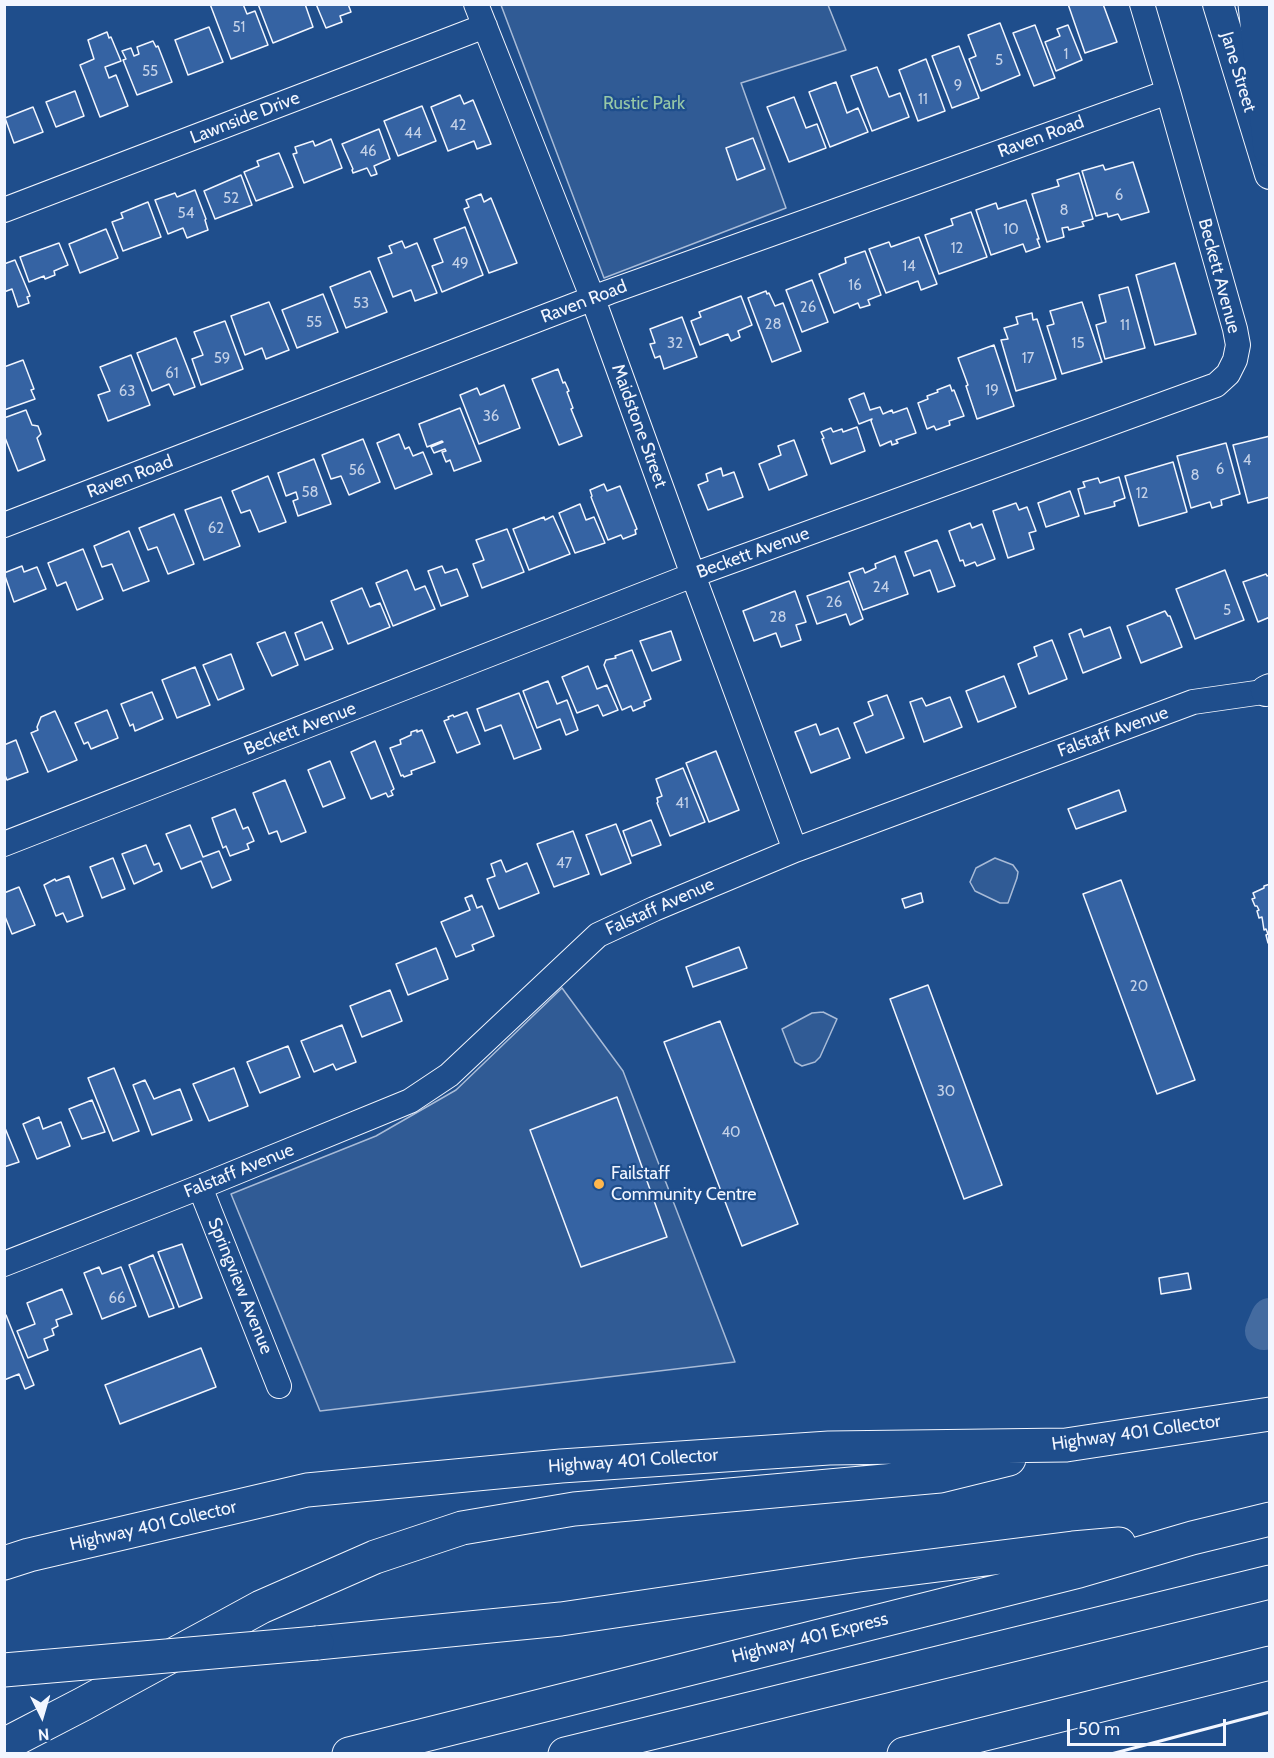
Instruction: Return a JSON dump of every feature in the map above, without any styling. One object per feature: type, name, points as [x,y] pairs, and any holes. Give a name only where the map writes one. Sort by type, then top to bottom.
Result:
[{"type":"highway","points":[[1255,4],[1269,150]]},
{"type":"highway","name":"Highway 401 Collector","points":[[4,1563],[40,1552],[307,1490],[561,1466],[829,1448],[1066,1445],[1269,1414]]},
{"type":"highway","points":[[4,1746],[261,1607],[375,1557],[462,1528],[574,1509],[940,1476],[1066,1445]]},
{"type":"highway","name":"Highway 401 Express","points":[[349,1754],[1079,1571],[1192,1538],[1269,1519]]},
{"type":"highway","points":[[4,1670],[561,1619],[859,1575],[1062,1549],[1192,1538]]},
{"type":"highway","points":[[565,1754],[1269,1582]]},
{"type":"highway","points":[[904,1754],[1269,1663]]},
{"type":"main road","name":"Jane Street","points":[[1218,4],[1269,174]]},
{"type":"street","name":"Beckett Avenue","points":[[4,844],[693,575],[1216,385],[1228,374],[1235,360],[1238,345],[1235,329],[1142,4]]},
{"type":"street","name":"Lawnside Drive","points":[[4,210],[480,15]]},
{"type":"street","name":"Maidstone Street","points":[[480,15],[593,299],[795,850]]},
{"type":"street","name":"Raven Road","points":[[4,525],[593,299],[1168,92]]},
{"type":"street","name":"Falstaff Avenue","points":[[4,1264],[410,1101],[449,1076],[598,935],[696,890],[795,850],[1193,702],[1268,690]]},
{"type":"street","name":"Springview Avenue","points":[[200,1187],[279,1386]]},
{"type":"green space","name":"Rustic Park","points":[[501,5],[828,5],[846,50],[741,83],[786,208],[604,278]]},
{"type":"green space","points":[[995,858],[1013,865],[1018,872],[1008,903],[1000,903],[975,891],[970,882],[976,868]]},
{"type":"green space","points":[[562,988],[623,1071],[735,1362],[320,1411],[231,1194],[376,1136],[456,1090]]},
{"type":"green space","points":[[823,1012],[837,1019],[820,1057],[815,1062],[802,1066],[795,1062],[782,1029],[812,1013]]},
{"type":"building","points":[[210,4],[243,4],[247,14],[255,11],[268,45],[231,59]]},
{"type":"building","points":[[258,4],[305,4],[313,27],[273,43]]},
{"type":"building","points":[[316,4],[348,4],[351,12],[340,16],[342,22],[326,28]]},
{"type":"building","points":[[1068,4],[1103,4],[1117,42],[1085,53]]},
{"type":"building","points":[[1000,23],[1020,75],[981,91],[969,59],[976,56],[968,35]]},
{"type":"building","points":[[1035,25],[1055,78],[1034,86],[1013,33]]},
{"type":"building","points":[[1068,25],[1082,60],[1056,71],[1045,42],[1060,36],[1057,29]]},
{"type":"building","points":[[209,27],[223,62],[188,75],[175,40]]},
{"type":"building","points":[[107,32],[121,61],[105,67],[109,78],[116,75],[128,106],[100,117],[80,65],[94,59],[88,40]]},
{"type":"building","points":[[153,41],[156,47],[158,46],[172,82],[137,95],[123,60],[126,59],[122,51],[131,48],[134,56],[139,54],[137,47]]},
{"type":"building","points":[[959,46],[979,98],[952,108],[932,56]]},
{"type":"building","points":[[926,59],[945,111],[918,121],[899,70]]},
{"type":"building","points":[[877,67],[889,97],[900,93],[909,117],[872,131],[851,76]]},
{"type":"building","points":[[836,82],[847,113],[858,108],[868,132],[830,147],[809,92]]},
{"type":"building","points":[[75,91],[84,116],[56,127],[46,102]]},
{"type":"building","points":[[460,95],[464,104],[473,100],[491,144],[477,149],[474,141],[448,151],[431,107]]},
{"type":"building","points":[[794,97],[806,128],[817,124],[826,148],[789,162],[767,107]]},
{"type":"building","points":[[422,106],[436,141],[398,156],[384,121]]},
{"type":"building","points":[[33,107],[43,132],[14,143],[5,118]]},
{"type":"building","points":[[379,129],[390,159],[374,166],[377,174],[371,176],[367,168],[353,173],[342,144]]},
{"type":"building","points":[[753,138],[765,169],[737,180],[726,148]]},
{"type":"building","points":[[331,139],[342,168],[304,183],[293,154],[297,153],[295,147],[313,141],[315,146]]},
{"type":"building","points":[[279,153],[293,187],[256,201],[244,172],[259,166],[257,161]]},
{"type":"building","points":[[1133,162],[1149,212],[1121,220],[1118,214],[1108,217],[1107,213],[1096,216],[1082,171],[1103,165],[1105,170]]},
{"type":"building","points":[[1079,173],[1093,219],[1082,222],[1084,226],[1069,230],[1068,227],[1062,228],[1064,237],[1047,242],[1032,194],[1059,186],[1057,180]]},
{"type":"building","points":[[241,175],[252,205],[215,219],[204,191]]},
{"type":"building","points":[[195,190],[208,230],[187,238],[183,228],[168,234],[155,200],[175,193],[177,197]]},
{"type":"building","points":[[481,194],[484,202],[491,198],[517,263],[489,273],[464,209],[469,207],[466,200]]},
{"type":"building","points":[[1026,200],[1040,247],[1026,252],[1023,244],[991,255],[976,210],[996,203],[998,209]]},
{"type":"building","points":[[148,202],[161,237],[123,251],[112,222],[123,218],[121,213]]},
{"type":"building","points":[[971,212],[987,257],[939,274],[925,235],[953,225],[951,219]]},
{"type":"building","points":[[465,227],[483,275],[442,292],[432,266],[443,262],[434,239]]},
{"type":"building","points":[[106,229],[118,258],[80,273],[69,244]]},
{"type":"building","points":[[919,237],[937,284],[921,290],[918,281],[886,293],[869,249],[889,242],[891,247]]},
{"type":"building","points":[[402,241],[405,248],[417,243],[437,293],[415,301],[411,290],[393,297],[378,258],[392,253],[389,246]]},
{"type":"building","points":[[59,243],[68,265],[54,271],[55,275],[45,279],[44,276],[29,282],[20,257]]},
{"type":"building","points":[[865,251],[881,295],[868,300],[870,305],[860,308],[858,303],[834,313],[819,274],[846,263],[845,258]]},
{"type":"building","points":[[15,260],[30,296],[27,297],[29,303],[18,307],[12,289],[4,292],[4,264]]},
{"type":"building","points":[[1175,263],[1196,334],[1155,345],[1136,275]]},
{"type":"building","points":[[370,271],[387,312],[346,328],[330,287]]},
{"type":"building","points":[[812,280],[828,322],[802,332],[786,290]]},
{"type":"building","points":[[1128,287],[1145,348],[1105,359],[1096,325],[1106,322],[1099,295]]},
{"type":"building","points":[[766,291],[775,306],[783,303],[801,351],[772,362],[748,298]]},
{"type":"building","points":[[323,294],[338,332],[297,348],[282,310]]},
{"type":"building","points":[[741,296],[752,325],[738,331],[740,337],[731,341],[728,334],[700,345],[691,321],[701,317],[699,312]]},
{"type":"building","points":[[269,302],[289,350],[266,359],[262,348],[245,355],[231,316]]},
{"type":"building","points":[[1082,302],[1102,362],[1062,374],[1047,326],[1054,324],[1050,311]]},
{"type":"building","points":[[1032,313],[1033,320],[1037,319],[1056,379],[1016,391],[1001,340],[1008,339],[1004,328],[1018,324],[1016,317]]},
{"type":"building","points":[[682,317],[697,357],[664,369],[660,356],[655,358],[650,344],[655,343],[650,329]]},
{"type":"building","points":[[225,321],[243,369],[201,385],[192,359],[203,355],[194,332]]},
{"type":"building","points":[[176,338],[195,387],[174,395],[169,384],[152,391],[137,353]]},
{"type":"building","points":[[994,345],[1014,406],[977,419],[958,358]]},
{"type":"building","points":[[131,355],[150,405],[108,421],[98,395],[110,391],[100,367]]},
{"type":"building","points":[[23,360],[34,389],[31,390],[35,399],[4,410],[4,367]]},
{"type":"building","points":[[558,369],[569,391],[567,392],[573,408],[571,409],[582,436],[559,445],[532,379]]},
{"type":"building","points":[[504,385],[520,428],[479,444],[460,395],[477,388],[480,395]]},
{"type":"building","points":[[950,385],[964,416],[949,421],[950,425],[936,430],[934,426],[927,429],[918,403],[928,399],[927,396],[938,392],[937,390]]},
{"type":"building","points":[[864,393],[870,410],[880,407],[883,414],[907,408],[916,433],[896,440],[898,443],[892,445],[891,441],[880,446],[872,419],[859,424],[849,399]]},
{"type":"building","points":[[460,408],[481,461],[454,471],[450,460],[446,462],[442,452],[446,451],[445,449],[434,453],[431,447],[443,442],[427,447],[419,424]]},
{"type":"building","points":[[26,410],[32,425],[38,426],[41,434],[37,438],[45,460],[18,471],[4,435],[4,418]]},
{"type":"building","points":[[857,427],[865,451],[831,464],[821,432],[831,428],[833,432],[842,429],[843,432]]},
{"type":"building","points":[[399,434],[405,449],[409,447],[413,456],[423,452],[432,474],[395,489],[377,443]]},
{"type":"building","points":[[1270,436],[1270,497],[1248,503],[1233,445]]},
{"type":"building","points":[[363,439],[380,482],[349,495],[341,476],[331,479],[322,455]]},
{"type":"building","points":[[794,440],[807,475],[769,490],[759,464],[781,455],[778,446]]},
{"type":"building","points":[[1226,443],[1240,494],[1221,500],[1222,505],[1212,508],[1210,502],[1191,508],[1177,456]]},
{"type":"building","points":[[314,459],[331,504],[298,516],[293,501],[298,499],[296,492],[286,496],[278,473]]},
{"type":"building","points":[[1173,462],[1187,512],[1139,526],[1125,476]]},
{"type":"building","points":[[721,468],[723,476],[734,472],[743,497],[708,510],[698,485],[708,481],[706,474]]},
{"type":"building","points":[[268,476],[286,522],[259,532],[250,510],[241,513],[232,491]]},
{"type":"building","points":[[1119,477],[1125,498],[1114,502],[1115,506],[1085,514],[1078,489],[1085,487],[1083,482],[1098,478],[1100,483]]},
{"type":"building","points":[[604,484],[607,491],[620,486],[637,529],[636,534],[623,539],[621,535],[608,540],[590,490]]},
{"type":"building","points":[[1070,491],[1079,516],[1046,527],[1038,503]]},
{"type":"building","points":[[221,497],[240,546],[204,560],[185,510]]},
{"type":"building","points":[[1016,503],[1019,510],[1027,507],[1036,531],[1029,533],[1034,549],[1008,558],[993,511]]},
{"type":"building","points":[[580,504],[586,520],[594,517],[605,543],[575,553],[559,513]]},
{"type":"building","points":[[174,514],[194,564],[168,574],[157,547],[148,550],[139,528]]},
{"type":"building","points":[[553,516],[570,554],[529,570],[513,529],[544,517],[545,520]]},
{"type":"building","points":[[970,523],[972,528],[982,524],[995,559],[977,566],[975,562],[965,566],[963,560],[960,561],[949,531]]},
{"type":"building","points":[[507,529],[524,572],[482,588],[473,564],[484,560],[476,540]]},
{"type":"building","points":[[129,531],[149,581],[123,591],[112,564],[102,567],[94,546]]},
{"type":"building","points":[[937,540],[955,586],[938,592],[930,570],[914,576],[905,552]]},
{"type":"building","points":[[83,549],[103,599],[77,610],[66,582],[57,586],[48,563]]},
{"type":"building","points":[[895,556],[908,594],[863,610],[849,573],[863,568],[865,573],[876,568],[875,564]]},
{"type":"building","points":[[22,566],[24,572],[37,567],[46,589],[14,602],[4,573]]},
{"type":"building","points":[[442,566],[445,573],[457,569],[468,596],[441,606],[428,571]]},
{"type":"building","points":[[407,570],[415,590],[425,586],[435,609],[393,626],[376,583]]},
{"type":"building","points":[[1225,570],[1244,620],[1195,639],[1176,589]]},
{"type":"building","points":[[1266,574],[1270,575],[1270,617],[1258,622],[1243,582]]},
{"type":"building","points":[[849,581],[863,619],[850,625],[846,614],[817,624],[807,596]]},
{"type":"building","points":[[362,588],[370,607],[380,603],[390,627],[348,644],[331,601]]},
{"type":"building","points":[[795,591],[806,622],[796,625],[801,640],[781,647],[776,633],[754,641],[743,611]]},
{"type":"building","points":[[1165,611],[1170,616],[1182,647],[1141,663],[1127,626]]},
{"type":"building","points":[[322,622],[333,649],[305,660],[295,633]]},
{"type":"building","points":[[1110,627],[1121,658],[1083,673],[1069,634],[1081,629],[1084,637]]},
{"type":"building","points":[[671,631],[681,660],[652,671],[640,641]]},
{"type":"building","points":[[285,632],[298,665],[272,676],[257,643]]},
{"type":"building","points":[[1052,640],[1067,679],[1029,694],[1018,664],[1037,656],[1034,647]]},
{"type":"building","points":[[632,650],[651,699],[644,702],[645,706],[633,711],[631,706],[622,710],[604,665],[606,660]]},
{"type":"building","points":[[231,654],[244,689],[218,700],[203,665]]},
{"type":"building","points":[[588,666],[597,689],[607,685],[618,710],[603,716],[598,705],[577,713],[562,677]]},
{"type":"building","points":[[195,667],[210,705],[177,718],[162,680]]},
{"type":"building","points":[[1004,676],[1016,707],[978,722],[966,691]]},
{"type":"building","points":[[548,681],[557,704],[567,700],[578,730],[566,735],[560,719],[537,728],[523,691]]},
{"type":"building","points":[[152,692],[163,719],[135,731],[133,724],[130,726],[121,704]]},
{"type":"building","points":[[519,693],[541,749],[514,759],[501,725],[485,731],[477,709]]},
{"type":"building","points":[[887,695],[904,738],[866,753],[854,723],[873,715],[868,702]]},
{"type":"building","points":[[950,697],[962,727],[924,742],[910,702],[922,698],[926,706]]},
{"type":"building","points":[[107,710],[118,738],[91,749],[88,742],[84,744],[75,723]]},
{"type":"building","points":[[55,711],[77,760],[48,772],[31,733],[38,730],[41,717]]},
{"type":"building","points":[[467,712],[480,744],[457,753],[444,721],[453,715],[454,717]]},
{"type":"building","points":[[816,724],[820,735],[838,728],[850,758],[811,773],[795,732]]},
{"type":"building","points":[[417,730],[417,732],[422,730],[435,762],[411,771],[412,774],[404,777],[401,776],[390,748],[401,744],[400,740]]},
{"type":"building","points":[[16,740],[28,772],[7,780],[4,773],[4,745]]},
{"type":"building","points":[[375,741],[394,789],[391,791],[393,795],[388,797],[386,793],[371,799],[351,752]]},
{"type":"building","points":[[716,751],[739,810],[709,822],[686,763]]},
{"type":"building","points":[[330,761],[345,798],[323,807],[308,770]]},
{"type":"building","points":[[683,768],[705,822],[670,836],[657,803],[657,798],[662,796],[656,779]]},
{"type":"building","points":[[285,780],[306,832],[281,842],[277,831],[269,834],[253,793]]},
{"type":"building","points":[[1119,790],[1126,811],[1076,829],[1068,809]]},
{"type":"building","points":[[235,809],[243,829],[248,827],[254,841],[247,844],[249,849],[230,856],[226,846],[223,848],[212,818]]},
{"type":"building","points":[[651,820],[661,845],[632,856],[623,831]]},
{"type":"building","points":[[616,824],[631,863],[601,875],[586,835]]},
{"type":"building","points":[[190,825],[203,857],[219,851],[231,880],[212,888],[201,861],[181,869],[166,834]]},
{"type":"building","points":[[573,831],[589,874],[554,887],[537,844]]},
{"type":"building","points":[[146,845],[154,865],[159,863],[162,871],[134,884],[122,854]]},
{"type":"building","points":[[113,858],[125,889],[102,898],[90,867]]},
{"type":"building","points":[[501,860],[506,872],[527,863],[539,893],[499,909],[487,879],[495,876],[491,864]]},
{"type":"building","points":[[69,876],[83,916],[67,922],[63,913],[56,916],[44,885],[55,879],[56,881]]},
{"type":"building","points":[[1121,880],[1195,1080],[1157,1094],[1083,894]]},
{"type":"building","points":[[1270,884],[1270,942],[1268,943],[1266,935],[1268,934],[1266,929],[1264,930],[1262,917],[1259,918],[1257,911],[1259,910],[1252,899],[1255,898],[1253,893]]},
{"type":"building","points":[[19,887],[35,925],[12,934],[4,914],[4,893]]},
{"type":"building","points":[[921,893],[923,902],[905,908],[902,899]]},
{"type":"building","points":[[472,895],[477,908],[482,906],[494,936],[472,945],[474,950],[456,957],[441,922],[470,910],[465,898]]},
{"type":"building","points":[[739,947],[747,968],[693,987],[686,967]]},
{"type":"building","points":[[436,948],[448,979],[408,995],[396,964]]},
{"type":"building","points":[[928,985],[1002,1185],[964,1199],[890,999]]},
{"type":"building","points":[[390,990],[402,1021],[362,1037],[350,1006]]},
{"type":"building","points":[[720,1021],[798,1224],[742,1246],[664,1042]]},
{"type":"building","points":[[342,1025],[356,1062],[336,1070],[333,1064],[314,1072],[301,1041]]},
{"type":"building","points":[[288,1046],[300,1077],[260,1093],[247,1062]]},
{"type":"building","points":[[114,1068],[139,1131],[113,1141],[88,1078]]},
{"type":"building","points":[[234,1068],[248,1106],[209,1121],[193,1084]]},
{"type":"building","points":[[145,1080],[154,1099],[180,1089],[192,1120],[152,1135],[133,1085]]},
{"type":"building","name":"Failstaff Community Centre","points":[[617,1097],[667,1237],[581,1267],[530,1130]]},
{"type":"building","points":[[92,1100],[105,1132],[82,1139],[69,1109]]},
{"type":"building","points":[[39,1117],[43,1129],[61,1122],[70,1146],[37,1159],[23,1124]]},
{"type":"building","points":[[4,1129],[19,1162],[4,1167]]},
{"type":"building","points":[[182,1244],[202,1298],[179,1307],[158,1252]]},
{"type":"building","points":[[153,1255],[174,1308],[149,1317],[129,1265]]},
{"type":"building","points":[[99,1267],[102,1274],[121,1267],[136,1306],[102,1319],[84,1273]]},
{"type":"building","points":[[1188,1273],[1191,1289],[1161,1294],[1159,1278]]},
{"type":"building","points":[[62,1289],[72,1314],[56,1320],[58,1326],[52,1329],[54,1335],[44,1339],[48,1350],[28,1358],[17,1331],[35,1324],[27,1303]]},
{"type":"building","points":[[6,1315],[34,1385],[25,1389],[19,1374],[4,1380],[4,1316]]},
{"type":"building","points":[[201,1348],[216,1387],[120,1424],[105,1385]]},
{"type":"waterway","points":[[1264,1331],[1270,1317]]},
{"type":"wall","points":[[1111,1754],[1270,1712]]},
{"type":"place","name":"Failstaff Community Centre","points":[[599,1184]]}]
